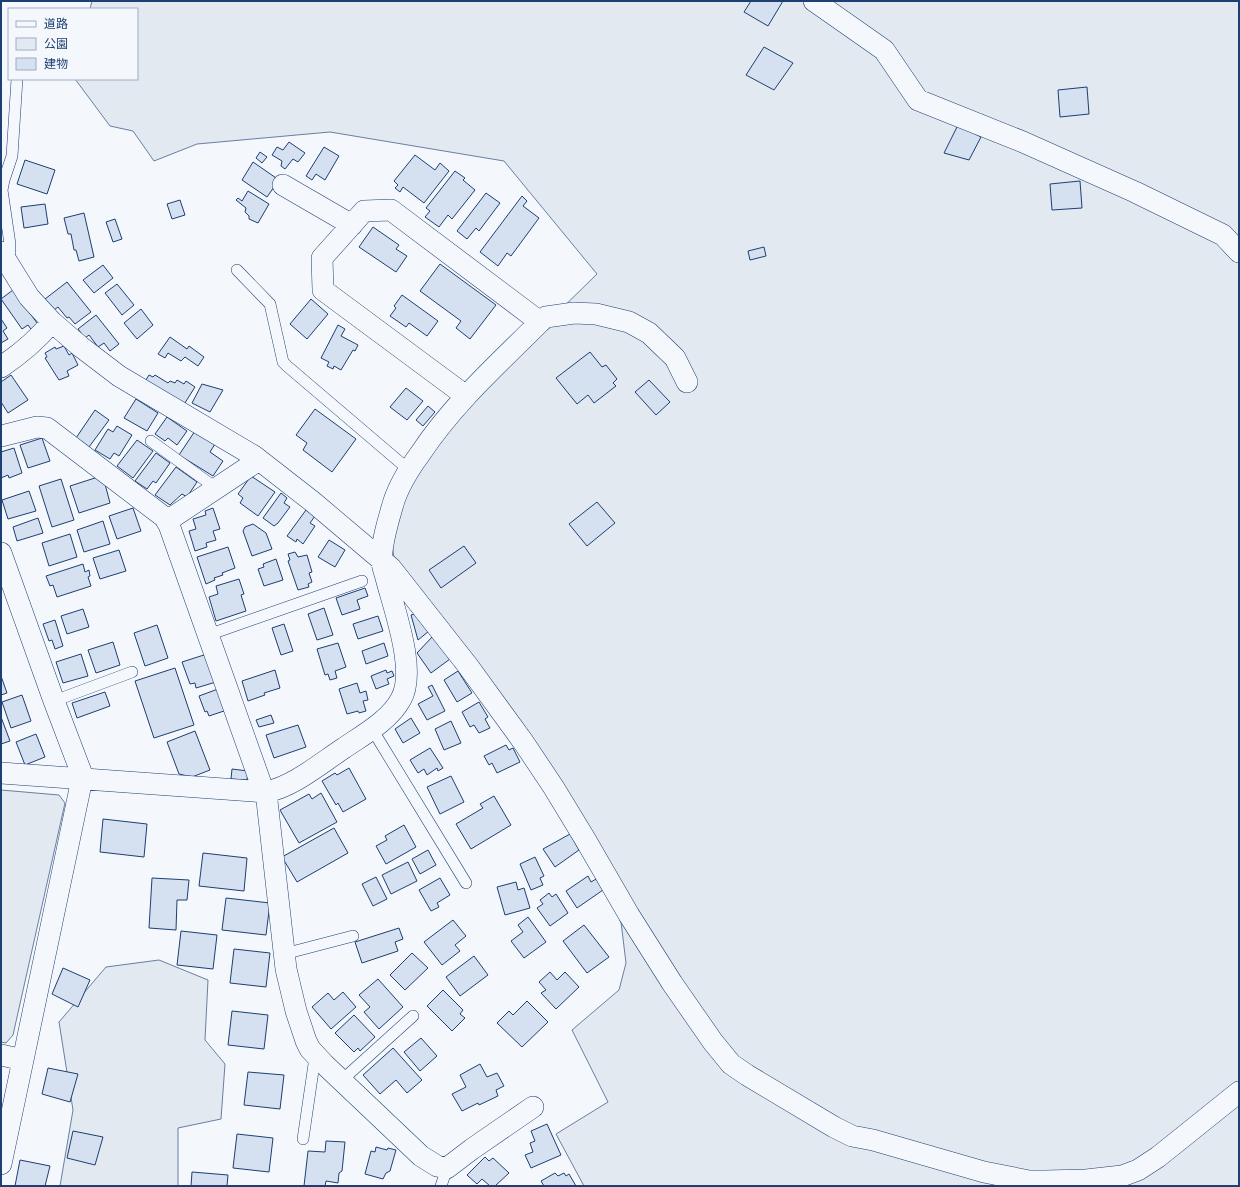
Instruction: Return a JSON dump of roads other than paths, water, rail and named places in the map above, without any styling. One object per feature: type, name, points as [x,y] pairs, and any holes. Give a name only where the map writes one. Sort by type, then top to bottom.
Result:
[{"type":"street","points":[[814,1],[884,50],[918,100],[1023,142],[1135,192],[1223,235],[1239,252]]},
{"type":"street","points":[[283,185],[352,225]]},
{"type":"street","points":[[466,396],[322,290],[322,258],[364,211],[391,210],[540,322]]},
{"type":"street","points":[[5,258],[29,297],[52,322],[81,347],[119,376],[259,460],[308,498],[391,568],[468,666],[524,743],[554,788],[629,915],[672,983],[713,1042],[731,1064],[747,1075],[834,1127],[852,1136],[874,1140],[984,1172],[1029,1181],[1045,1182],[1122,1176],[1138,1170],[1158,1157],[1239,1092]]},
{"type":"street","points":[[1,773],[266,792],[277,790],[377,726],[401,699],[406,688],[407,670],[405,650],[381,560],[385,533],[393,503],[409,470],[432,436],[466,396],[540,322],[546,318],[574,313],[596,314],[629,322],[649,333],[675,358],[687,382]]},
{"type":"street","points":[[1,367],[38,339],[52,322]]},
{"type":"street","points":[[1,436],[37,427],[47,428],[164,516],[167,521],[261,784],[266,792],[284,954],[295,1004],[306,1041],[310,1049],[341,1081],[421,1156],[437,1166],[444,1177],[472,1149],[533,1108]]},
{"type":"street","points":[[167,521],[259,460]]},
{"type":"street","points":[[1,552],[81,772],[82,779],[1,1164]]},
{"type":"street","points":[[1,1055],[23,1060]]},
{"type":"lane","points":[[5,258],[10,244],[2,190],[12,156],[17,80]]},
{"type":"lane","points":[[237,270],[270,304],[283,362],[409,470]]},
{"type":"lane","points":[[151,441],[216,488]]},
{"type":"lane","points":[[208,635],[362,581]]},
{"type":"lane","points":[[54,701],[132,672]]},
{"type":"lane","points":[[372,729],[466,883]]},
{"type":"lane","points":[[284,954],[353,936]]},
{"type":"lane","points":[[341,1081],[413,1016]]},
{"type":"lane","points":[[303,1139],[314,1064],[318,1058]]}]
